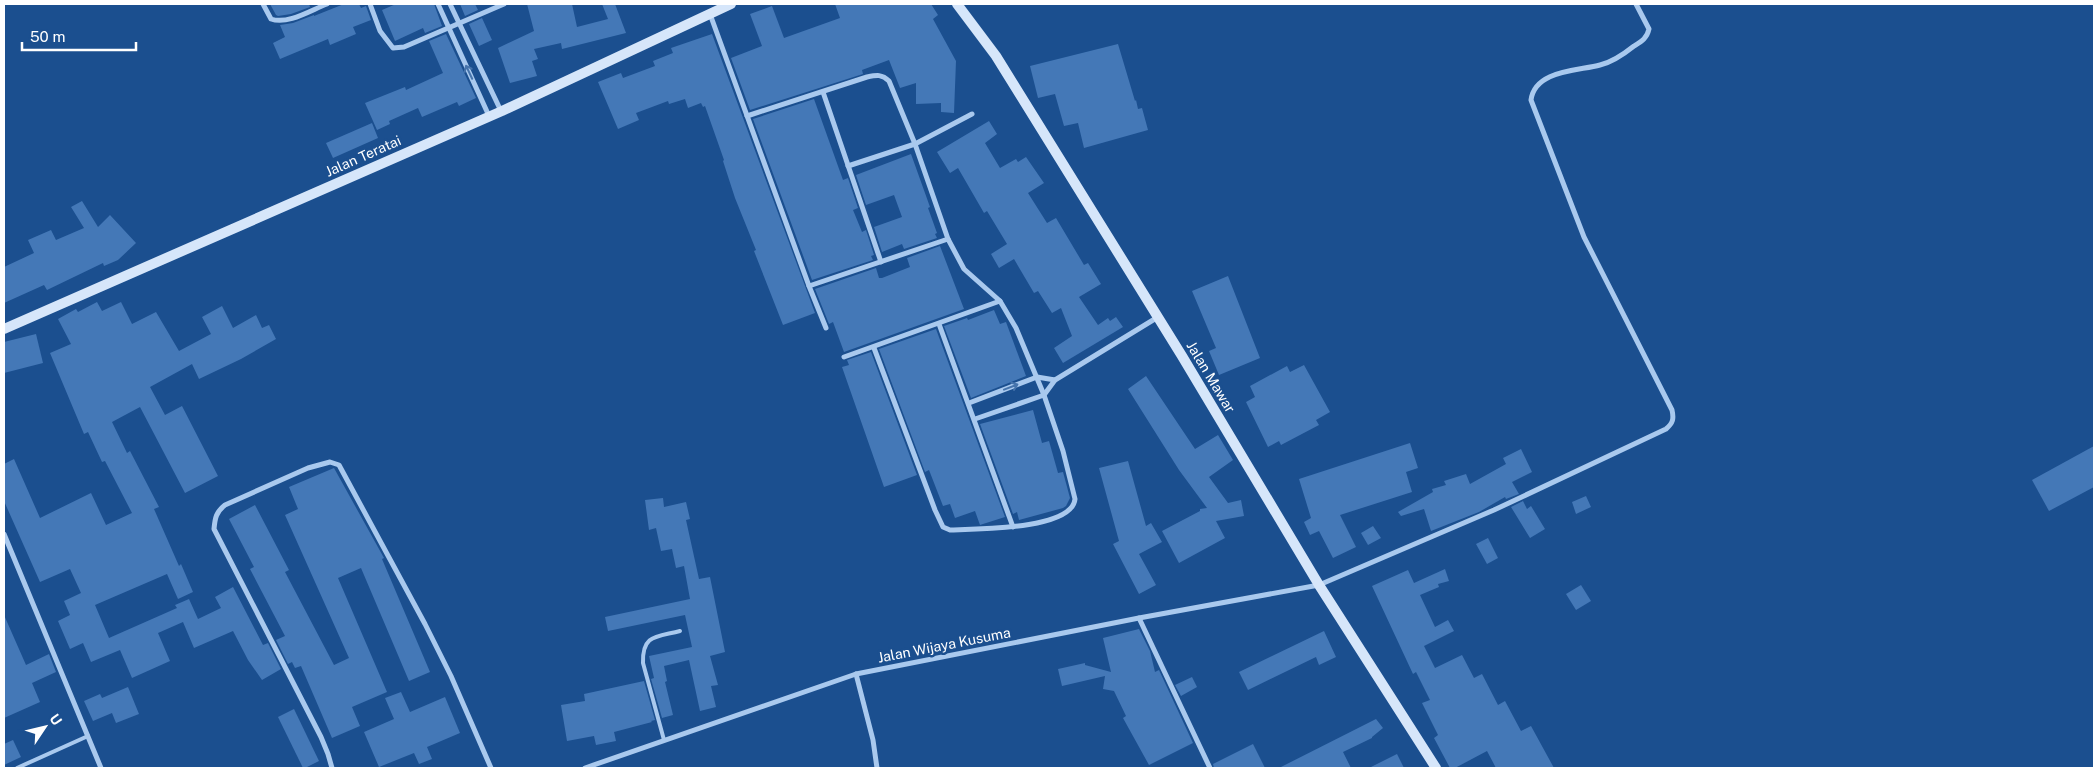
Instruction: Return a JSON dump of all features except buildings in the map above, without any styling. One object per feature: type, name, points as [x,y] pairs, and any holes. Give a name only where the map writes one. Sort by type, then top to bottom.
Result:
[{"type":"street","points":[[263,4],[271,19],[277,21],[285,20],[327,4]]},
{"type":"street","points":[[370,4],[380,31],[393,48],[404,48],[504,4]]},
{"type":"street","points":[[438,4],[489,116]]},
{"type":"street","points":[[450,4],[501,112]]},
{"type":"street","name":"Jalan Teratai","points":[[4,329],[501,112],[731,4]]},
{"type":"street","name":"Jalan Mawar","points":[[957,4],[996,56],[1158,317],[1320,586],[1436,768]]},
{"type":"street","name":"Jalan Wijaya Kusuma","points":[[584,768],[856,674],[1139,618],[1320,586],[1494,510],[1666,429],[1672,424],[1674,418],[1672,410],[1584,236],[1531,100],[1532,91],[1537,85],[1558,74],[1614,60],[1644,39],[1649,29],[1636,4]]},
{"type":"street","points":[[710,14],[826,328]]},
{"type":"street","points":[[747,116],[867,77],[878,75],[890,81],[915,144],[948,239],[964,269],[1000,301],[1016,328],[1044,395],[1063,451],[1076,499],[1075,506],[1070,512],[1057,518],[1013,527],[950,530],[943,527],[934,510],[874,348]]},
{"type":"street","points":[[823,92],[881,262]]},
{"type":"street","points":[[848,166],[915,144],[972,114]]},
{"type":"street","points":[[809,286],[948,239]]},
{"type":"street","points":[[844,357],[874,348],[1000,301]]},
{"type":"street","points":[[975,419],[1044,395],[1054,380],[1158,317]]},
{"type":"street","points":[[939,324],[1013,527]]},
{"type":"street","points":[[969,403],[1037,378],[1054,380]]},
{"type":"street","points":[[332,768],[321,737],[214,529],[218,510],[225,505],[308,468],[330,462],[339,466],[425,624],[451,676],[491,768]]},
{"type":"street","points":[[4,534],[102,768]]},
{"type":"street","points":[[1139,618],[1210,768]]},
{"type":"street","points":[[856,674],[873,740],[877,768]]},
{"type":"lane","points":[[664,740],[643,662],[642,650],[651,639],[680,631]]},
{"type":"lane","points":[[17,768],[88,736]]}]
